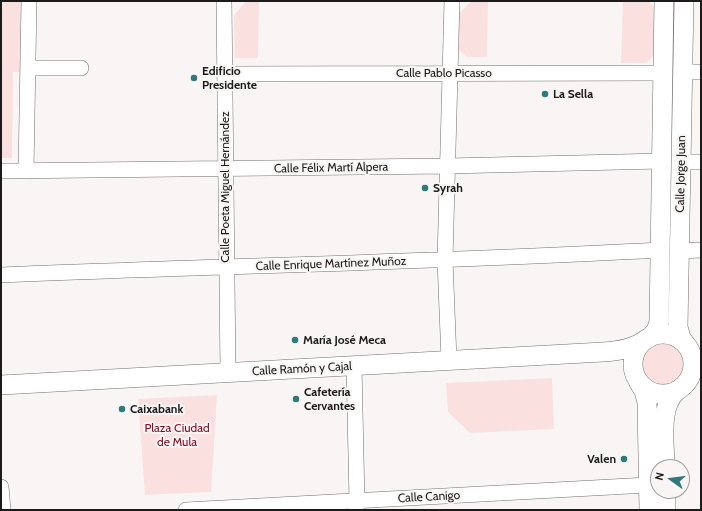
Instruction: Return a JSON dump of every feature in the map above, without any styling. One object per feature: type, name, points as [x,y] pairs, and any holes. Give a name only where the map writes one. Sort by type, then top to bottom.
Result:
[{"type":"main road","name":"Calle Jorge Juan","points":[[647,339],[656,331],[659,324],[664,1]]},
{"type":"main road","name":"Calle Jorge Juan","points":[[684,1],[678,327],[681,338],[695,361]]},
{"type":"main road","points":[[649,510],[647,402],[633,364],[635,353],[647,339],[660,334],[672,335],[682,341],[695,361],[686,383],[670,398],[665,410],[666,459]]},
{"type":"main road","name":"Calle Ramón y Cajal","points":[[1,385],[603,352],[626,349],[647,339]]},
{"type":"main road","name":"Calle Ramón y Cajal","points":[[603,352],[614,354],[622,358],[631,366],[637,378]]},
{"type":"main road","points":[[637,378],[646,389],[655,393],[669,394],[678,390]]},
{"type":"main road","points":[[666,499],[666,510]]},
{"type":"street","points":[[26,171],[29,1]]},
{"type":"street","name":"Calle Poeta Miguel Hernández","points":[[224,1],[228,373]]},
{"type":"street","points":[[448,360],[445,260],[452,1]]},
{"type":"street","points":[[28,68],[81,68]]},
{"type":"street","points":[[682,72],[701,72]]},
{"type":"street","name":"Calle Pablo Picasso","points":[[224,74],[663,73]]},
{"type":"street","name":"Calle Félix Martí Alpera","points":[[1,171],[448,166],[662,161]]},
{"type":"street","points":[[681,162],[701,162]]},
{"type":"street","name":"Calle Enrique Martínez Muñoz","points":[[1,275],[226,266],[445,260],[660,250]]},
{"type":"street","points":[[680,251],[701,250]]},
{"type":"street","points":[[354,366],[357,506]]},
{"type":"street","name":"Calle Canigo","points":[[193,510],[357,506],[648,484]]},
{"type":"street","points":[[1,487],[3,510]]},
{"type":"street","points":[[673,499],[676,510]]},
{"type":"green space","points":[[246,1],[259,1],[258,58],[235,58],[234,15]]},
{"type":"green space","points":[[472,1],[488,1],[487,57],[467,57],[459,50],[459,13]]},
{"type":"green space","points":[[623,1],[648,1],[655,8],[654,55],[646,63],[621,63]]},
{"type":"green space","points":[[1,2],[23,2],[21,72],[13,72],[12,158],[1,158]]},
{"type":"green space","points":[[663,343],[678,349],[684,364],[678,379],[663,385],[648,379],[642,364],[648,349]]},
{"type":"green space","points":[[552,378],[554,429],[470,433],[448,412],[446,383]]},
{"type":"green space","name":"Plaza Ciudad de Mula","points":[[217,395],[211,492],[145,495],[138,399]]},
{"type":"place","name":"Edificio Presidente","points":[[194,78]]},
{"type":"place","name":"La Sella","points":[[545,94]]},
{"type":"place","name":"Syrah","points":[[425,188]]},
{"type":"place","name":"María José Meca","points":[[295,340]]},
{"type":"place","name":"Cafetería Cervantes","points":[[296,399]]},
{"type":"place","name":"Caixabank","points":[[122,409]]},
{"type":"place","name":"Valen","points":[[624,459]]}]
